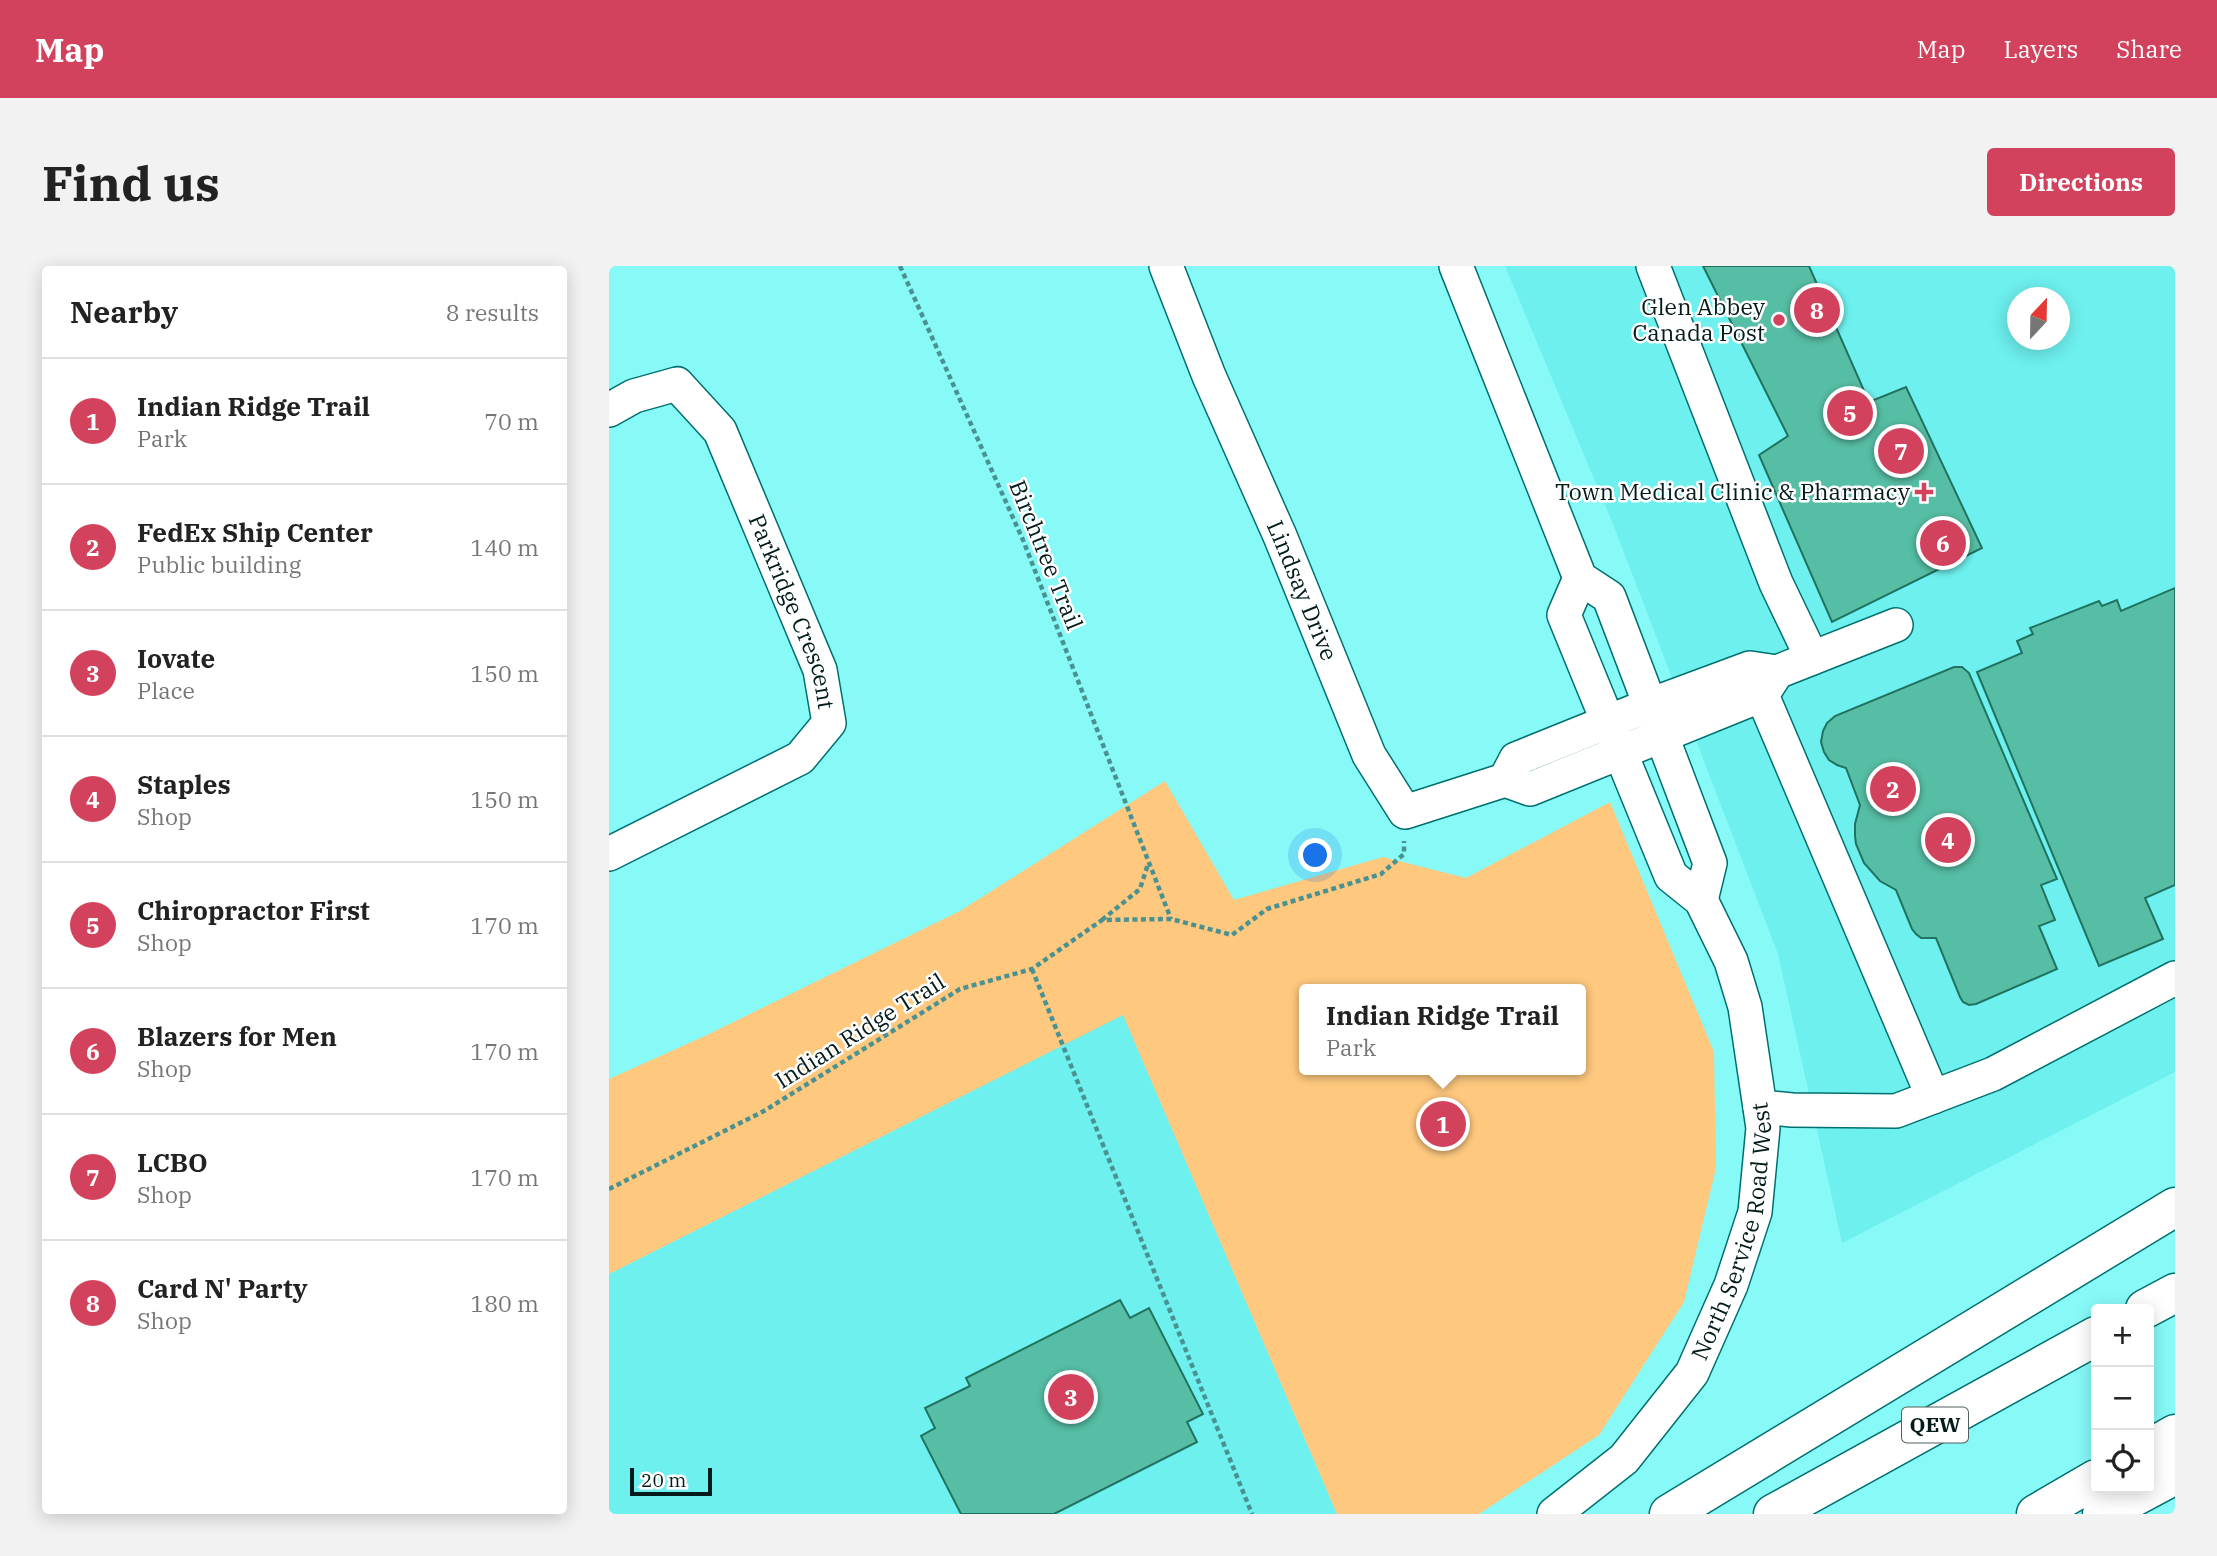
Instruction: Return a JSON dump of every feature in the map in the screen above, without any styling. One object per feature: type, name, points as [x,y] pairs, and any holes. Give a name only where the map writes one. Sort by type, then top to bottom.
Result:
[{"type":"highway","points":[[1669,1514],[2175,1207]]},
{"type":"highway","points":[[2154,1304],[2175,1293]]},
{"type":"highway","name":"QEW","points":[[1773,1514],[2091,1339]]},
{"type":"highway","points":[[2154,1446],[2175,1434]]},
{"type":"highway","points":[[2102,1514],[2175,1475]]},
{"type":"highway","points":[[2036,1514],[2091,1482]]},
{"type":"street","name":"Lindsay Drive","points":[[1165,266],[1209,376],[1280,536],[1369,755],[1405,812]]},
{"type":"street","points":[[1456,266],[1580,578],[1609,597],[1710,863],[1701,900]]},
{"type":"street","points":[[1653,266],[1776,583],[1812,658]]},
{"type":"street","name":"Parkridge Crescent","points":[[609,410],[634,396],[677,384],[720,431],[820,670],[829,723],[800,758],[609,854]]},
{"type":"street","name":"North Service Road West","points":[[1554,1514],[1624,1459],[1692,1373],[1731,1285],[1755,1212],[1763,1128],[1745,1007],[1731,961],[1701,900],[1671,876],[1564,615],[1580,578]]},
{"type":"street","points":[[1615,736],[1662,736],[1770,683],[1812,658],[1896,625]]},
{"type":"street","points":[[1405,812],[1505,780],[1530,789],[1615,736],[1650,705],[1750,668],[1770,683],[1933,1097]]},
{"type":"street","points":[[1760,1107],[1896,1111],[1993,1074],[2175,978]]},
{"type":"path","name":"Birchtree Trail","points":[[900,266],[1023,540],[1171,919]]},
{"type":"path","points":[[1102,920],[1171,919],[1233,935],[1267,909],[1381,874],[1404,854],[1405,812]]},
{"type":"path","points":[[1102,920],[1140,889],[1149,863]]},
{"type":"path","name":"Indian Ridge Trail","points":[[609,1189],[764,1111],[960,989],[1032,969],[1102,920]]},
{"type":"path","points":[[1032,969],[1252,1514]]},
{"type":"shaded area","points":[[1505,266],[2175,266],[2175,1072],[1842,1243],[1778,954],[1613,524]]},
{"type":"shaded area","points":[[1165,781],[1234,900],[1383,857],[1466,878],[1610,802],[1714,1052],[1716,1168],[1684,1302],[1599,1435],[1479,1514],[1337,1514],[1123,1015],[609,1274],[609,1079],[707,1035],[960,911]]},
{"type":"shaded area","points":[[1123,1014],[1337,1514],[609,1514],[609,1274]]},
{"type":"building","points":[[1703,266],[1809,266],[1869,402],[1906,387],[1982,548],[1832,622],[1759,455],[1788,436]]},
{"type":"building","points":[[2175,588],[2175,885],[2145,898],[2163,939],[2099,966],[1977,672],[2022,653],[2017,641],[2033,634],[2030,628],[2099,601],[2102,606],[2117,600],[2121,611]]},
{"type":"building","points":[[1954,667],[1962,667],[1969,673],[2057,879],[2041,885],[2055,920],[2039,926],[2057,969],[1969,1005],[1960,997],[1936,938],[1921,938],[1916,934],[1896,890],[1880,881],[1864,863],[1855,836],[1860,805],[1846,768],[1829,760],[1821,742],[1827,723],[1835,716]]},
{"type":"building","points":[[1120,1300],[1130,1318],[1149,1308],[1203,1414],[1187,1422],[1197,1442],[1054,1514],[961,1514],[921,1436],[935,1428],[925,1408],[970,1386],[966,1378]]},
{"type":"place","name":"Card N' Party","points":[[1817,310]]},
{"type":"place","name":"Glen Abbey Canada Post","points":[[1779,320]]},
{"type":"place","name":"Chiropractor First","points":[[1850,413]]},
{"type":"place","name":"LCBO","points":[[1901,451]]},
{"type":"place","name":"Town Medical Clinic & Pharmacy","points":[[1924,492]]},
{"type":"place","name":"Blazers for Men","points":[[1943,543]]},
{"type":"place","name":"FedEx Ship Center","points":[[1893,789]]},
{"type":"place","name":"Staples","points":[[1948,840]]},
{"type":"place","name":"Indian Ridge Trail","points":[[1443,1124]]},
{"type":"place","name":"Iovate","points":[[1071,1397]]}]
